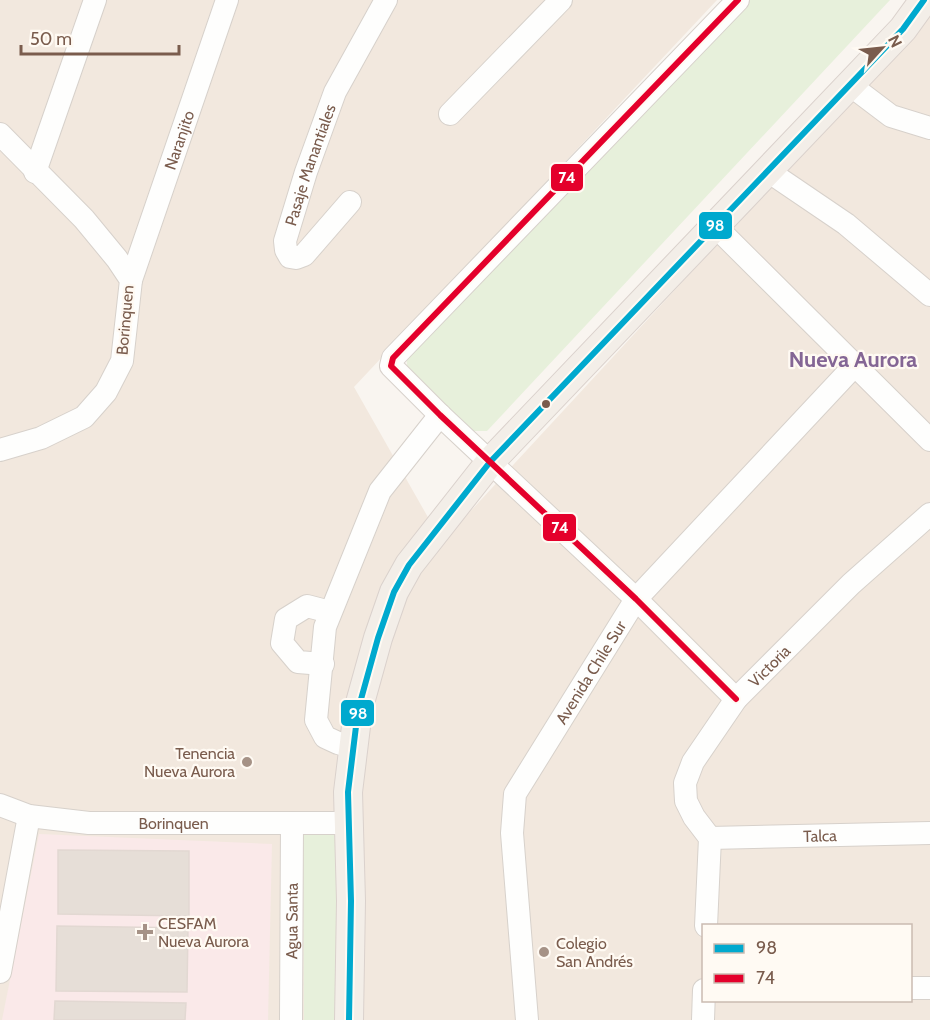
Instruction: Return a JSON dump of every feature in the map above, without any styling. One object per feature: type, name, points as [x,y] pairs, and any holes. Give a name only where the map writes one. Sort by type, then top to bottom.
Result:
[{"type":"main road","points":[[349,1020],[351,901],[348,792],[353,747],[358,710],[378,638],[394,592],[409,565],[490,462],[903,29],[924,0]]},
{"type":"street","points":[[35,171],[95,0]]},
{"type":"street","name":"Naranjito","points":[[131,280],[227,0]]},
{"type":"street","name":"Pasaje Manantiales","points":[[350,202],[304,255],[296,258],[290,257],[285,241],[306,172],[335,92],[386,0]]},
{"type":"street","points":[[450,114],[561,0]]},
{"type":"street","points":[[736,699],[636,599],[440,416],[391,366],[393,358],[738,0]]},
{"type":"street","points":[[850,85],[891,116],[930,128]]},
{"type":"street","name":"Borinquen","points":[[0,134],[84,219],[131,280],[122,361],[106,392],[84,417],[41,438],[0,450]]},
{"type":"street","points":[[768,171],[846,224],[930,296]]},
{"type":"street","points":[[715,226],[930,440]]},
{"type":"street","name":"Avenida Chile Sur","points":[[527,1020],[512,833],[515,794],[636,599],[855,365]]},
{"type":"street","points":[[353,747],[325,737],[316,720],[325,627],[380,491],[440,416]]},
{"type":"street","name":"Victoria","points":[[710,838],[694,817],[686,801],[685,783],[693,762],[736,699],[851,584],[930,514]]},
{"type":"street","points":[[323,664],[298,662],[282,643],[286,619],[307,606],[330,612]]},
{"type":"street","name":"Borinquen","points":[[0,805],[29,816],[89,823],[349,823]]},
{"type":"street","points":[[0,972],[29,816]]},
{"type":"street","name":"Agua Santa","points":[[291,1020],[292,823]]},
{"type":"street","name":"Talca","points":[[710,838],[930,833]]},
{"type":"street","points":[[706,924],[710,838]]},
{"type":"street","points":[[912,988],[930,988]]},
{"type":"street","points":[[703,1020],[704,1002]]},
{"type":"shaded area","points":[[0,0],[717,0],[354,387],[442,542],[930,14],[930,1020],[0,1020]]},
{"type":"shaded area","name":"CESFAM Nueva Aurora","points":[[39,834],[272,844],[268,1020],[2,1020]]},
{"type":"green space","points":[[747,0],[890,0],[487,431],[470,431],[408,372],[406,356]]},
{"type":"green space","points":[[303,831],[343,831],[342,1020],[304,1020]]},
{"type":"building","points":[[58,850],[189,851],[189,916],[58,914]]},
{"type":"building","points":[[57,926],[188,928],[187,992],[56,991]]},
{"type":"building","points":[[55,1001],[186,1003],[185,1020],[54,1020]]},
{"type":"transit line","name":"74","points":[[736,699],[636,599],[391,366],[393,358],[738,0]]},
{"type":"transit line","name":"98","points":[[349,1020],[351,901],[348,792],[358,710],[378,638],[394,592],[409,565],[490,462],[903,29],[924,0]]},
{"type":"place","name":"Tenencia Nueva Aurora","points":[[247,762]]},
{"type":"place","name":"CESFAM Nueva Aurora","points":[[145,932]]},
{"type":"place","name":"Colegio San Andrés","points":[[544,952]]},
{"type":"district","name":"Nueva Aurora","points":[[853,359]]}]
